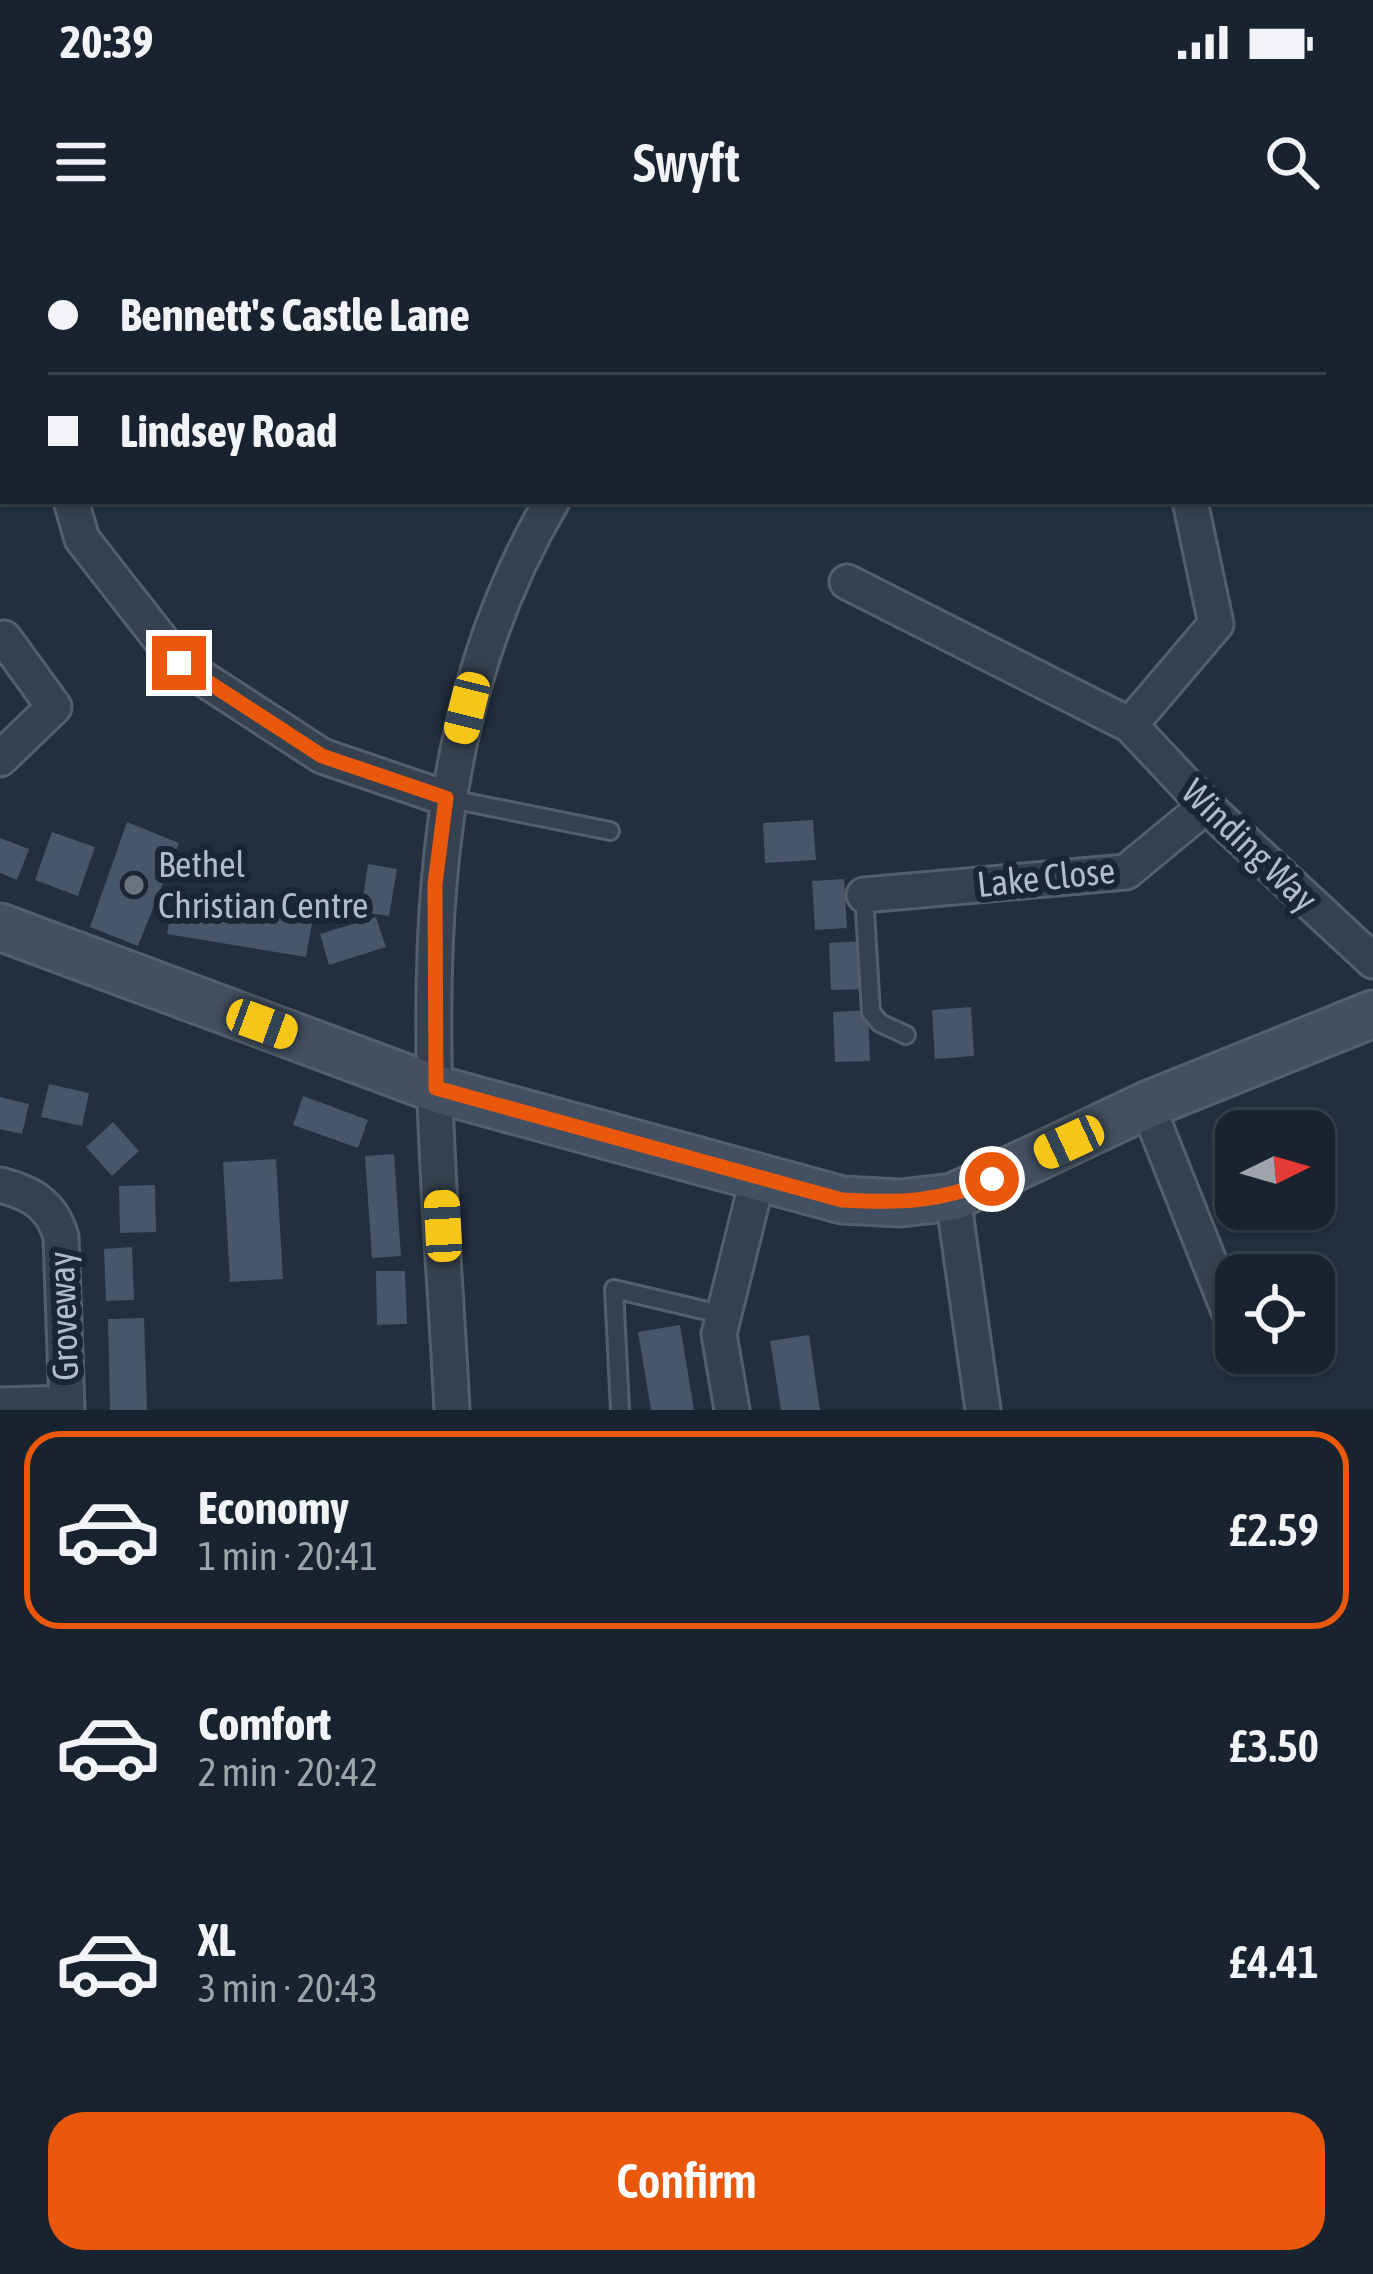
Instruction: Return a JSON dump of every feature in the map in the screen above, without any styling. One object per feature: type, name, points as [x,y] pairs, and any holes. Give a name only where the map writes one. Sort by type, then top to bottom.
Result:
[{"type":"main road","points":[[0,927],[436,1088],[757,1181],[842,1200],[901,1203],[953,1197],[1147,1105],[1373,1014]]},
{"type":"street","points":[[72,504],[82,539],[179,663],[322,756],[446,798]]},
{"type":"street","points":[[452,1410],[436,1088],[435,884],[446,798],[478,663],[551,504]]},
{"type":"street","points":[[1130,725],[1216,624],[1191,504]]},
{"type":"street","name":"Winding Way","points":[[847,582],[1130,725],[1206,806],[1373,961]]},
{"type":"street","points":[[0,759],[54,707],[4,638]]},
{"type":"street","name":"Lake Close","points":[[864,895],[1126,872],[1206,806]]},
{"type":"street","points":[[1147,1105],[1215,1276]]},
{"type":"street","points":[[732,1410],[719,1334],[757,1181]]},
{"type":"street","name":"Groveway","points":[[0,1185],[39,1199],[55,1216],[62,1237],[67,1406]]},
{"type":"street","points":[[953,1197],[983,1410]]},
{"type":"street","points":[[0,1405],[67,1406]]},
{"type":"lane","points":[[446,798],[610,831]]},
{"type":"lane","points":[[864,895],[872,1012],[880,1023],[906,1035]]},
{"type":"lane","points":[[620,1410],[614,1289],[724,1315]]},
{"type":"building","points":[[813,820],[816,860],[765,863],[763,823]]},
{"type":"building","name":"Bethel Christian Centre","points":[[127,822],[179,843],[138,946],[90,927]]},
{"type":"building","points":[[52,832],[95,847],[78,896],[35,880]]},
{"type":"building","points":[[0,838],[29,849],[17,880],[0,873]]},
{"type":"building","points":[[368,864],[397,869],[389,916],[361,912]]},
{"type":"building","points":[[844,879],[847,928],[815,930],[812,881]]},
{"type":"building","points":[[173,900],[312,923],[306,957],[167,934]]},
{"type":"building","points":[[376,917],[386,947],[329,965],[320,934]]},
{"type":"building","points":[[866,941],[868,989],[831,990],[829,943]]},
{"type":"building","points":[[971,1007],[974,1056],[935,1059],[932,1010]]},
{"type":"building","points":[[868,1010],[870,1061],[835,1062],[833,1012]]},
{"type":"building","points":[[49,1084],[89,1093],[82,1126],[41,1117]]},
{"type":"building","points":[[303,1096],[368,1120],[358,1148],[293,1125]]},
{"type":"building","points":[[0,1097],[29,1104],[22,1134],[0,1129]]},
{"type":"building","points":[[113,1122],[139,1151],[112,1176],[86,1147]]},
{"type":"building","points":[[394,1154],[401,1256],[372,1258],[365,1156]]},
{"type":"building","points":[[276,1159],[283,1279],[230,1282],[223,1162]]},
{"type":"building","points":[[155,1185],[156,1232],[120,1233],[119,1186]]},
{"type":"building","points":[[132,1247],[134,1300],[106,1301],[104,1249]]},
{"type":"building","points":[[376,1271],[405,1271],[407,1324],[377,1325]]},
{"type":"building","points":[[144,1318],[147,1410],[110,1410],[108,1319]]},
{"type":"building","points":[[680,1325],[694,1410],[651,1410],[638,1332]]},
{"type":"building","points":[[809,1335],[820,1410],[781,1410],[770,1341]]},
{"type":"place","name":"Bethel Christian Centre","points":[[134,885]]},
{"type":"route","points":[[179,663],[322,756],[446,798],[435,884],[436,1088],[757,1181],[842,1200],[901,1203],[953,1197],[992,1179]]}]
